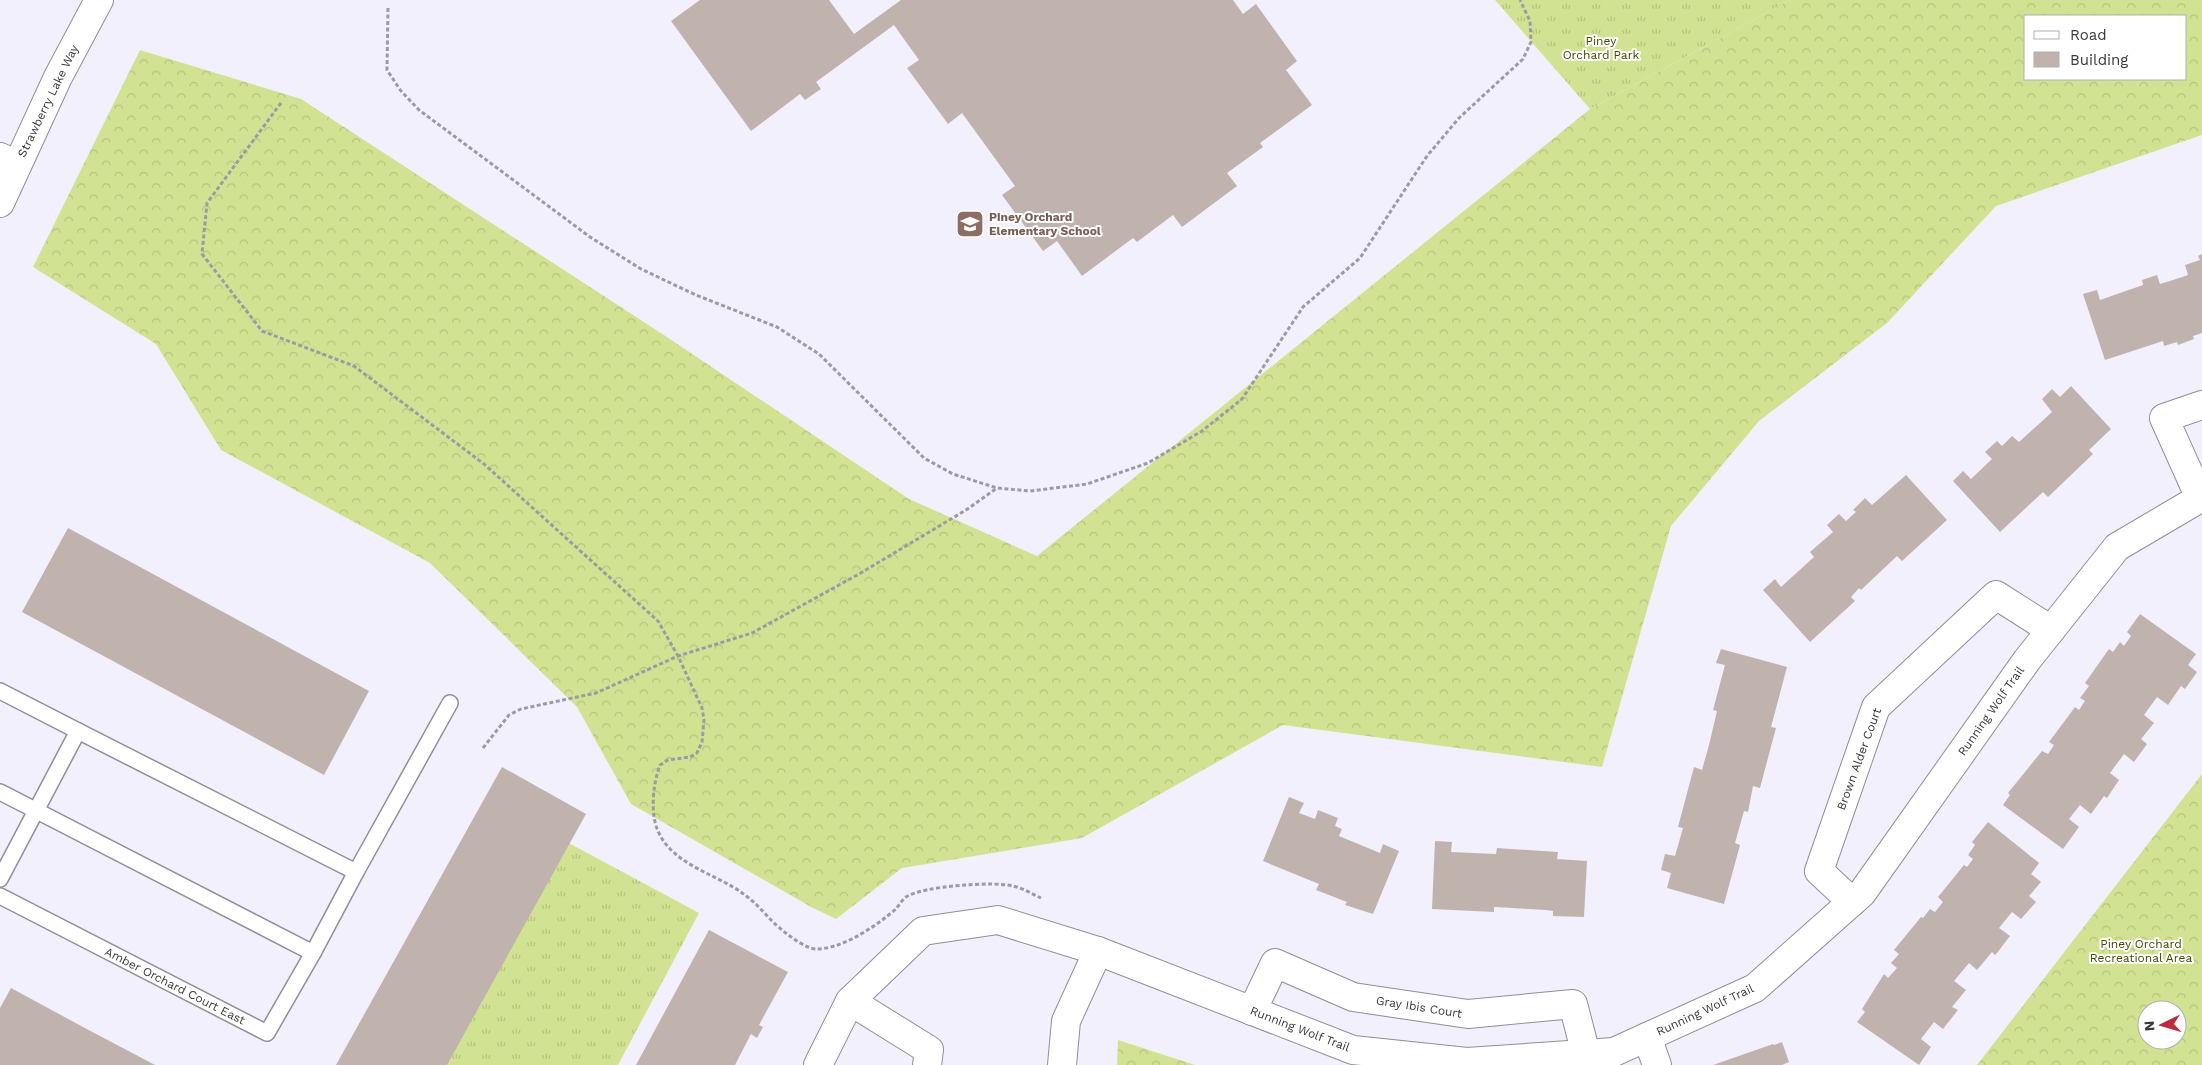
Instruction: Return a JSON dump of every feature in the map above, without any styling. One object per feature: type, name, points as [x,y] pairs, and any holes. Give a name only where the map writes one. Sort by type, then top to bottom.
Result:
[{"type":"street","name":"Strawberry Lake Way","points":[[0,203],[9,161],[58,77],[99,0]]},
{"type":"street","points":[[2201,497],[2164,418],[2202,405]]},
{"type":"street","name":"Running Wolf Trail","points":[[818,1065],[850,1001],[923,931],[998,920],[1098,951],[1352,1050],[1467,1062],[1614,1052],[1755,988],[1862,893],[2021,668],[2117,547],[2201,497]]},
{"type":"street","name":"Brown Alder Court","points":[[1852,902],[1819,871],[1876,707],[1996,595],[2051,630]]},
{"type":"street","points":[[1062,1065],[1066,1021],[1098,951]]},
{"type":"street","name":"Gray Ibis Court","points":[[1252,1011],[1275,963],[1353,997],[1468,1014],[1573,1004],[1586,1054]]},
{"type":"street","points":[[850,1001],[929,1050],[927,1065]]},
{"type":"street","points":[[1647,1037],[1657,1065]]},
{"type":"lane","points":[[0,691],[356,872]]},
{"type":"lane","name":"Amber Orchard Court East","points":[[0,896],[267,1033],[313,953],[450,702]]},
{"type":"lane","points":[[0,879],[78,731]]},
{"type":"lane","points":[[0,792],[313,953]]},
{"type":"path","points":[[388,8],[387,70],[401,91],[419,110],[590,237],[641,269],[696,296],[777,327],[819,354],[924,458],[953,474],[997,488],[1030,491],[1087,484],[1148,463],[1202,431],[1242,399],[1303,307],[1360,258],[1432,150],[1460,118],[1523,59],[1531,42],[1530,21],[1520,0]]},
{"type":"path","points":[[281,103],[207,202],[202,254],[262,331],[354,366],[484,464],[658,622],[678,656],[702,708],[704,732],[697,753],[690,758],[668,760],[660,765],[654,784],[653,796],[657,830],[666,844],[682,858],[745,895],[780,929],[794,939],[814,949],[844,944],[895,909],[906,897],[958,885],[986,883],[1016,886],[1048,902]]},
{"type":"path","points":[[483,748],[509,715],[521,708],[596,693],[678,656],[752,633],[859,574],[966,510],[997,488]]},
{"type":"green space","name":"Piney Orchard Park","points":[[1495,0],[1790,0],[1590,109]]},
{"type":"green space","points":[[1790,0],[2202,0],[2202,135],[1996,206],[1887,323],[1759,421],[1671,526],[1602,767],[1283,725],[1082,838],[902,868],[836,919],[813,908],[631,804],[577,707],[430,563],[221,450],[156,344],[33,267],[140,50],[301,99],[670,339],[909,499],[1037,556],[1590,109]]},
{"type":"green space","name":"Piney Orchard Recreational Area","points":[[2202,774],[2202,1065],[1977,1065]]},
{"type":"green space","points":[[565,841],[699,913],[618,1065],[446,1065]]},
{"type":"green space","points":[[1118,1040],[1195,1065],[1117,1065]]},
{"type":"building","points":[[700,0],[829,0],[854,34],[901,0],[1233,0],[1243,14],[1256,4],[1297,61],[1286,70],[1312,105],[1260,143],[1263,147],[1227,173],[1237,186],[1182,227],[1173,215],[1137,242],[1133,238],[1082,276],[1057,241],[1043,251],[1002,195],[1015,186],[962,113],[948,124],[907,68],[919,60],[894,25],[816,82],[821,89],[805,100],[800,94],[751,131],[671,21]]},
{"type":"building","points":[[2202,254],[2202,333],[2193,336],[2194,339],[2178,345],[2177,342],[2164,346],[2163,341],[2105,360],[2083,294],[2097,290],[2100,300],[2143,285],[2142,280],[2157,275],[2160,284],[2188,275],[2185,265],[2200,260],[2198,256]]},
{"type":"building","points":[[2071,386],[2111,429],[2089,450],[2093,454],[2048,497],[2043,492],[2000,532],[1953,481],[1963,471],[1971,479],[1992,459],[1985,452],[1997,441],[2002,446],[2012,436],[2019,442],[2052,412],[2042,399],[2052,389],[2060,397]]},
{"type":"building","points":[[1906,475],[1947,520],[1902,561],[1897,556],[1861,590],[1859,588],[1851,597],[1855,601],[1810,642],[1763,590],[1775,579],[1781,587],[1814,557],[1810,552],[1833,532],[1827,525],[1839,514],[1846,521],[1856,512],[1853,510],[1865,498],[1872,505]]},
{"type":"building","points":[[68,528],[369,691],[324,775],[22,612]]},
{"type":"building","points":[[2140,614],[2196,654],[2188,665],[2197,672],[2185,689],[2181,686],[2168,705],[2157,697],[2144,715],[2154,723],[2141,739],[2147,744],[2134,762],[2124,754],[2110,773],[2119,780],[2107,798],[2104,796],[2091,814],[2080,805],[2069,819],[2079,827],[2063,849],[2003,805],[2010,795],[2008,793],[2042,751],[2048,754],[2054,745],[2049,742],[2075,707],[2079,710],[2085,701],[2080,698],[2089,686],[2085,683],[2109,649],[2113,652],[2120,642],[2124,646],[2131,636],[2127,632]]},
{"type":"building","points":[[1721,649],[1787,667],[1771,727],[1776,728],[1760,788],[1753,786],[1748,812],[1744,811],[1735,843],[1740,845],[1724,904],[1667,888],[1671,873],[1661,870],[1665,854],[1675,856],[1683,828],[1678,827],[1694,767],[1702,770],[1709,745],[1717,711],[1713,710],[1725,665],[1716,663]]},
{"type":"building","points":[[502,767],[586,814],[447,1065],[336,1065]]},
{"type":"building","points":[[1289,797],[1304,803],[1299,813],[1315,819],[1318,810],[1338,818],[1335,826],[1342,829],[1339,836],[1380,853],[1383,844],[1399,851],[1373,914],[1345,905],[1347,902],[1316,890],[1319,884],[1263,861]]},
{"type":"building","points":[[1988,822],[2039,863],[2031,874],[2041,882],[2029,896],[2036,902],[2021,919],[2012,912],[1999,928],[2010,936],[1995,955],[1992,952],[1977,970],[1969,963],[1954,981],[1966,990],[1952,1007],[1958,1010],[1943,1029],[1934,1022],[1921,1039],[1931,1047],[1919,1065],[1857,1022],[1865,1012],[1862,1009],[1884,974],[1888,978],[1897,968],[1891,963],[1899,954],[1894,950],[1921,917],[1923,918],[1930,909],[1935,912],[1943,902],[1938,897],[1964,865],[1967,867],[1973,859],[1968,855],[1975,845],[1972,842]]},
{"type":"building","points":[[1435,841],[1452,842],[1451,852],[1496,854],[1497,848],[1558,852],[1557,859],[1587,861],[1584,917],[1553,916],[1553,911],[1546,910],[1494,907],[1494,912],[1432,909]]},
{"type":"building","points":[[709,930],[788,972],[759,1025],[763,1027],[757,1038],[751,1034],[735,1065],[636,1065]]},
{"type":"building","points":[[11,988],[155,1065],[0,1065],[0,1008]]},
{"type":"building","points":[[1782,1042],[1789,1062],[1782,1065],[1713,1065],[1773,1044]]},
{"type":"place","name":"Piney Orchard Elementary School","points":[[970,224]]}]
